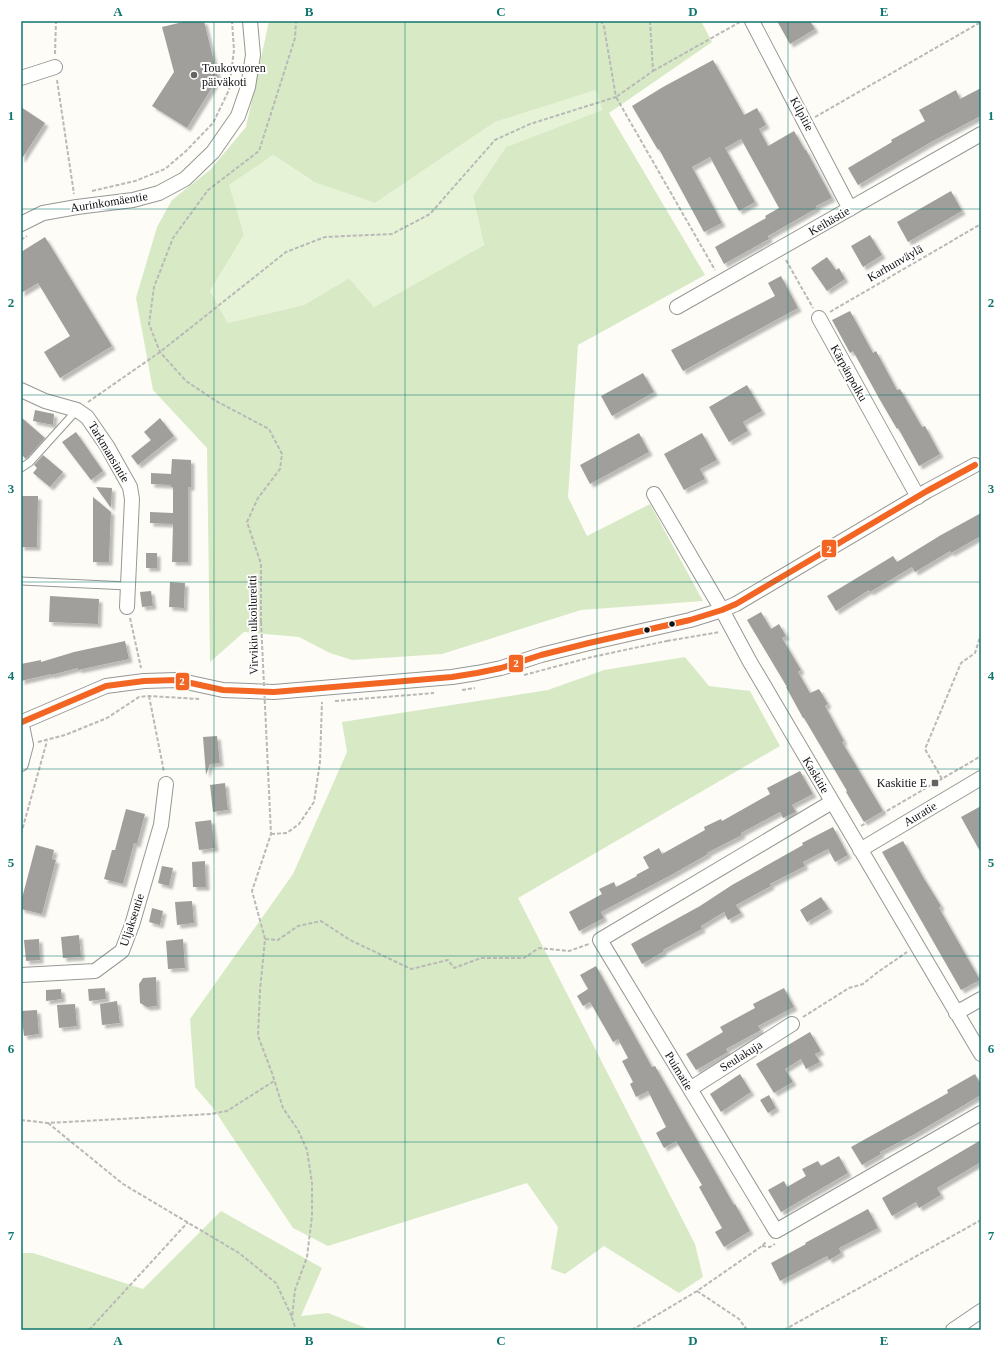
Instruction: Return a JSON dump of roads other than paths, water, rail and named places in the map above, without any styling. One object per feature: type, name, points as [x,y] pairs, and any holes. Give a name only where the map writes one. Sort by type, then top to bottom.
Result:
[{"type":"street","name":"Aurinkomäentie","points":[[21,224],[43,213],[133,200],[159,193],[185,179],[213,152],[238,116],[248,86],[253,55],[250,21]]},
{"type":"street","name":"Kilpitie","points":[[752,21],[850,209]]},
{"type":"street","points":[[21,78],[55,67]]},
{"type":"street","name":"Keihästie","points":[[677,307],[981,134]]},
{"type":"street","name":"Kärpänpolku","points":[[819,318],[918,497]]},
{"type":"street","name":"Tarkmansintie","points":[[21,390],[45,401],[77,410],[87,417],[107,446],[130,487],[132,500],[127,607]]},
{"type":"street","points":[[21,764],[26,745],[22,721],[106,686],[144,681],[177,680],[223,690],[274,692],[452,677],[501,668],[548,654],[690,620],[736,604],[918,497],[978,465]]},
{"type":"street","name":"Kaskitie","points":[[654,494],[722,610],[731,630],[981,1054]]},
{"type":"street","name":"Auratie","points":[[860,850],[981,778]]},
{"type":"street","name":"Uljaksentie","points":[[21,975],[95,971],[122,951],[132,925],[161,825],[166,784]]},
{"type":"street","name":"Puimatie","points":[[832,802],[600,940],[776,1231],[981,1113]]},
{"type":"street","points":[[956,1013],[981,999]]},
{"type":"street","name":"Seulakuja","points":[[690,1088],[792,1024]]},
{"type":"street","points":[[953,1330],[981,1311]]},
{"type":"lane","points":[[21,468],[30,462],[77,410]]},
{"type":"lane","points":[[21,581],[128,586]]},
{"type":"place","name":"Toukovuoren päiväkoti","points":[[194,75]]},
{"type":"place","name":"Kaskitie E","points":[[935,783]]}]
